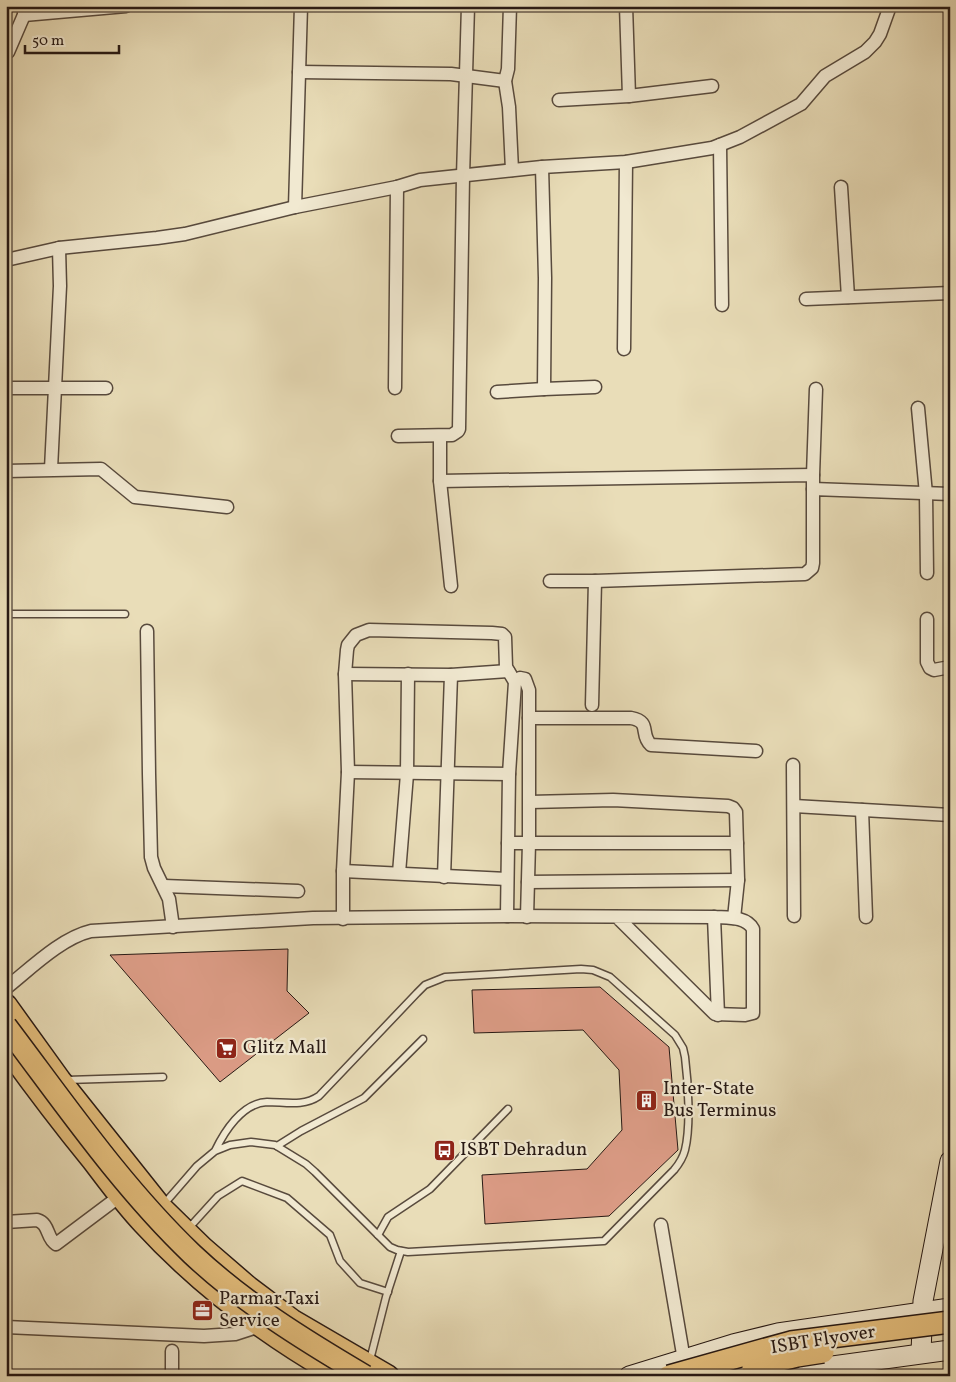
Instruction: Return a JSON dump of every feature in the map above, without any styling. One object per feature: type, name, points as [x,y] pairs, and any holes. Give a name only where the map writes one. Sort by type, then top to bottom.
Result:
[{"type":"highway","points":[[6,1005],[60,1080],[161,1207],[248,1286],[292,1320],[367,1370]]},
{"type":"highway","points":[[6,1026],[133,1192],[158,1221],[192,1254],[265,1314],[302,1338],[367,1370],[388,1376]]},
{"type":"highway","points":[[6,1047],[41,1095],[143,1224],[187,1266],[260,1326],[285,1344],[339,1376]]},
{"type":"highway","name":"ISBT Flyover","points":[[669,1376],[790,1342],[950,1322]]},
{"type":"highway","name":"ISBT Flyover","points":[[722,1376],[797,1356],[950,1334]]},
{"type":"main road","points":[[921,1353],[924,1301],[950,1161]]},
{"type":"main road","points":[[629,1376],[733,1344],[778,1333],[950,1308]]},
{"type":"main road","points":[[778,1376],[796,1371],[950,1350]]},
{"type":"street","points":[[6,53],[24,11],[126,6]]},
{"type":"street","points":[[295,207],[301,6]]},
{"type":"street","points":[[398,436],[452,435],[458,432],[459,429],[465,76],[468,6]]},
{"type":"street","points":[[510,6],[508,69],[505,82],[509,107],[512,170]]},
{"type":"street","points":[[626,6],[629,96]]},
{"type":"street","points":[[6,260],[59,248],[185,234],[295,207],[397,187],[420,180],[542,167],[626,162],[701,150],[720,145],[740,137],[801,104],[825,76],[865,52],[880,34],[890,6]]},
{"type":"street","points":[[299,72],[404,73],[465,76],[505,82]]},
{"type":"street","points":[[559,100],[629,96],[712,86]]},
{"type":"street","points":[[720,145],[722,305]]},
{"type":"street","points":[[624,349],[626,162]]},
{"type":"street","points":[[542,167],[545,278],[544,389]]},
{"type":"street","points":[[395,388],[397,187]]},
{"type":"street","points":[[841,187],[848,297]]},
{"type":"street","points":[[51,469],[60,286],[59,248]]},
{"type":"street","points":[[806,299],[950,293]]},
{"type":"street","points":[[497,392],[595,387]]},
{"type":"street","points":[[6,388],[106,388]]},
{"type":"street","points":[[550,581],[805,574],[809,572],[813,563],[813,475],[816,389]]},
{"type":"street","points":[[918,408],[926,494],[927,573]]},
{"type":"street","points":[[440,436],[440,481],[450,586]]},
{"type":"street","points":[[6,472],[51,469],[101,469],[135,497],[227,507]]},
{"type":"street","points":[[440,481],[813,475]]},
{"type":"street","points":[[813,489],[950,494]]},
{"type":"street","points":[[592,705],[595,581]]},
{"type":"street","points":[[927,620],[927,662],[934,670],[950,667]]},
{"type":"street","points":[[343,919],[343,871],[348,772],[345,674],[348,645],[356,635],[369,630],[502,634],[506,638],[505,661],[512,676],[507,916]]},
{"type":"street","points":[[147,631],[152,857],[154,868],[164,886],[171,906],[173,927]]},
{"type":"street","points":[[345,674],[512,676],[526,681],[529,690],[530,761],[527,917]]},
{"type":"street","points":[[399,873],[407,774],[408,674]]},
{"type":"street","points":[[444,877],[451,675]]},
{"type":"street","points":[[529,718],[631,718],[642,721],[646,737],[651,745],[756,751]]},
{"type":"street","points":[[348,772],[447,774],[510,768],[530,761]]},
{"type":"street","points":[[793,765],[794,916]]},
{"type":"street","points":[[530,802],[613,800],[728,806],[733,808],[736,812],[738,880],[734,918]]},
{"type":"street","points":[[794,806],[950,815]]},
{"type":"street","points":[[862,810],[866,917]]},
{"type":"street","points":[[508,843],[737,843]]},
{"type":"street","points":[[343,871],[507,879]]},
{"type":"street","points":[[528,882],[738,880]]},
{"type":"street","points":[[164,886],[298,891]]},
{"type":"street","points":[[6,988],[59,947],[82,933],[313,918],[507,916],[714,917],[734,918],[750,924],[753,930],[753,1013],[749,1015],[718,1015],[617,917]]},
{"type":"street","points":[[714,917],[718,1015]]},
{"type":"street","points":[[6,1222],[41,1221],[47,1228],[52,1242],[57,1244],[120,1196]]},
{"type":"street","points":[[661,1225],[684,1360]]},
{"type":"street","points":[[6,1327],[204,1336],[235,1334],[260,1326]]},
{"type":"street","points":[[172,1350],[172,1376]]},
{"type":"lane","points":[[6,614],[125,614]]},
{"type":"lane","points":[[143,1224],[161,1207],[197,1166],[215,1151],[230,1145],[251,1142],[277,1146],[306,1164],[393,1249],[401,1251],[599,1242],[608,1238],[674,1170],[684,1152],[688,1134],[686,1066],[683,1048],[675,1035],[610,976],[602,972],[581,970],[446,977],[425,985],[416,993],[320,1096],[300,1103],[264,1102],[252,1107],[234,1122],[221,1138],[215,1151]]},
{"type":"lane","points":[[277,1146],[301,1131],[364,1098],[423,1039]]},
{"type":"lane","points":[[60,1080],[163,1077]]},
{"type":"lane","points":[[378,1235],[388,1217],[430,1189],[508,1109]]},
{"type":"lane","points":[[186,1231],[218,1196],[242,1181],[287,1198],[330,1235],[340,1261],[360,1283],[388,1292]]},
{"type":"lane","points":[[367,1370],[401,1251]]},
{"type":"building","name":"Glitz Mall","points":[[288,949],[287,991],[309,1013],[220,1082],[110,955]]},
{"type":"building","name":"Inter-State Bus Terminus","points":[[600,987],[669,1047],[678,1150],[609,1216],[485,1224],[482,1175],[587,1169],[622,1130],[619,1070],[583,1030],[474,1033],[472,990]]},
{"type":"place","name":"Glitz Mall","points":[[227,1048]]},
{"type":"place","name":"Inter-State Bus Terminus","points":[[647,1100]]},
{"type":"place","name":"ISBT Dehradun","points":[[444,1150]]},
{"type":"place","name":"Parmar Taxi Service","points":[[203,1310]]}]
